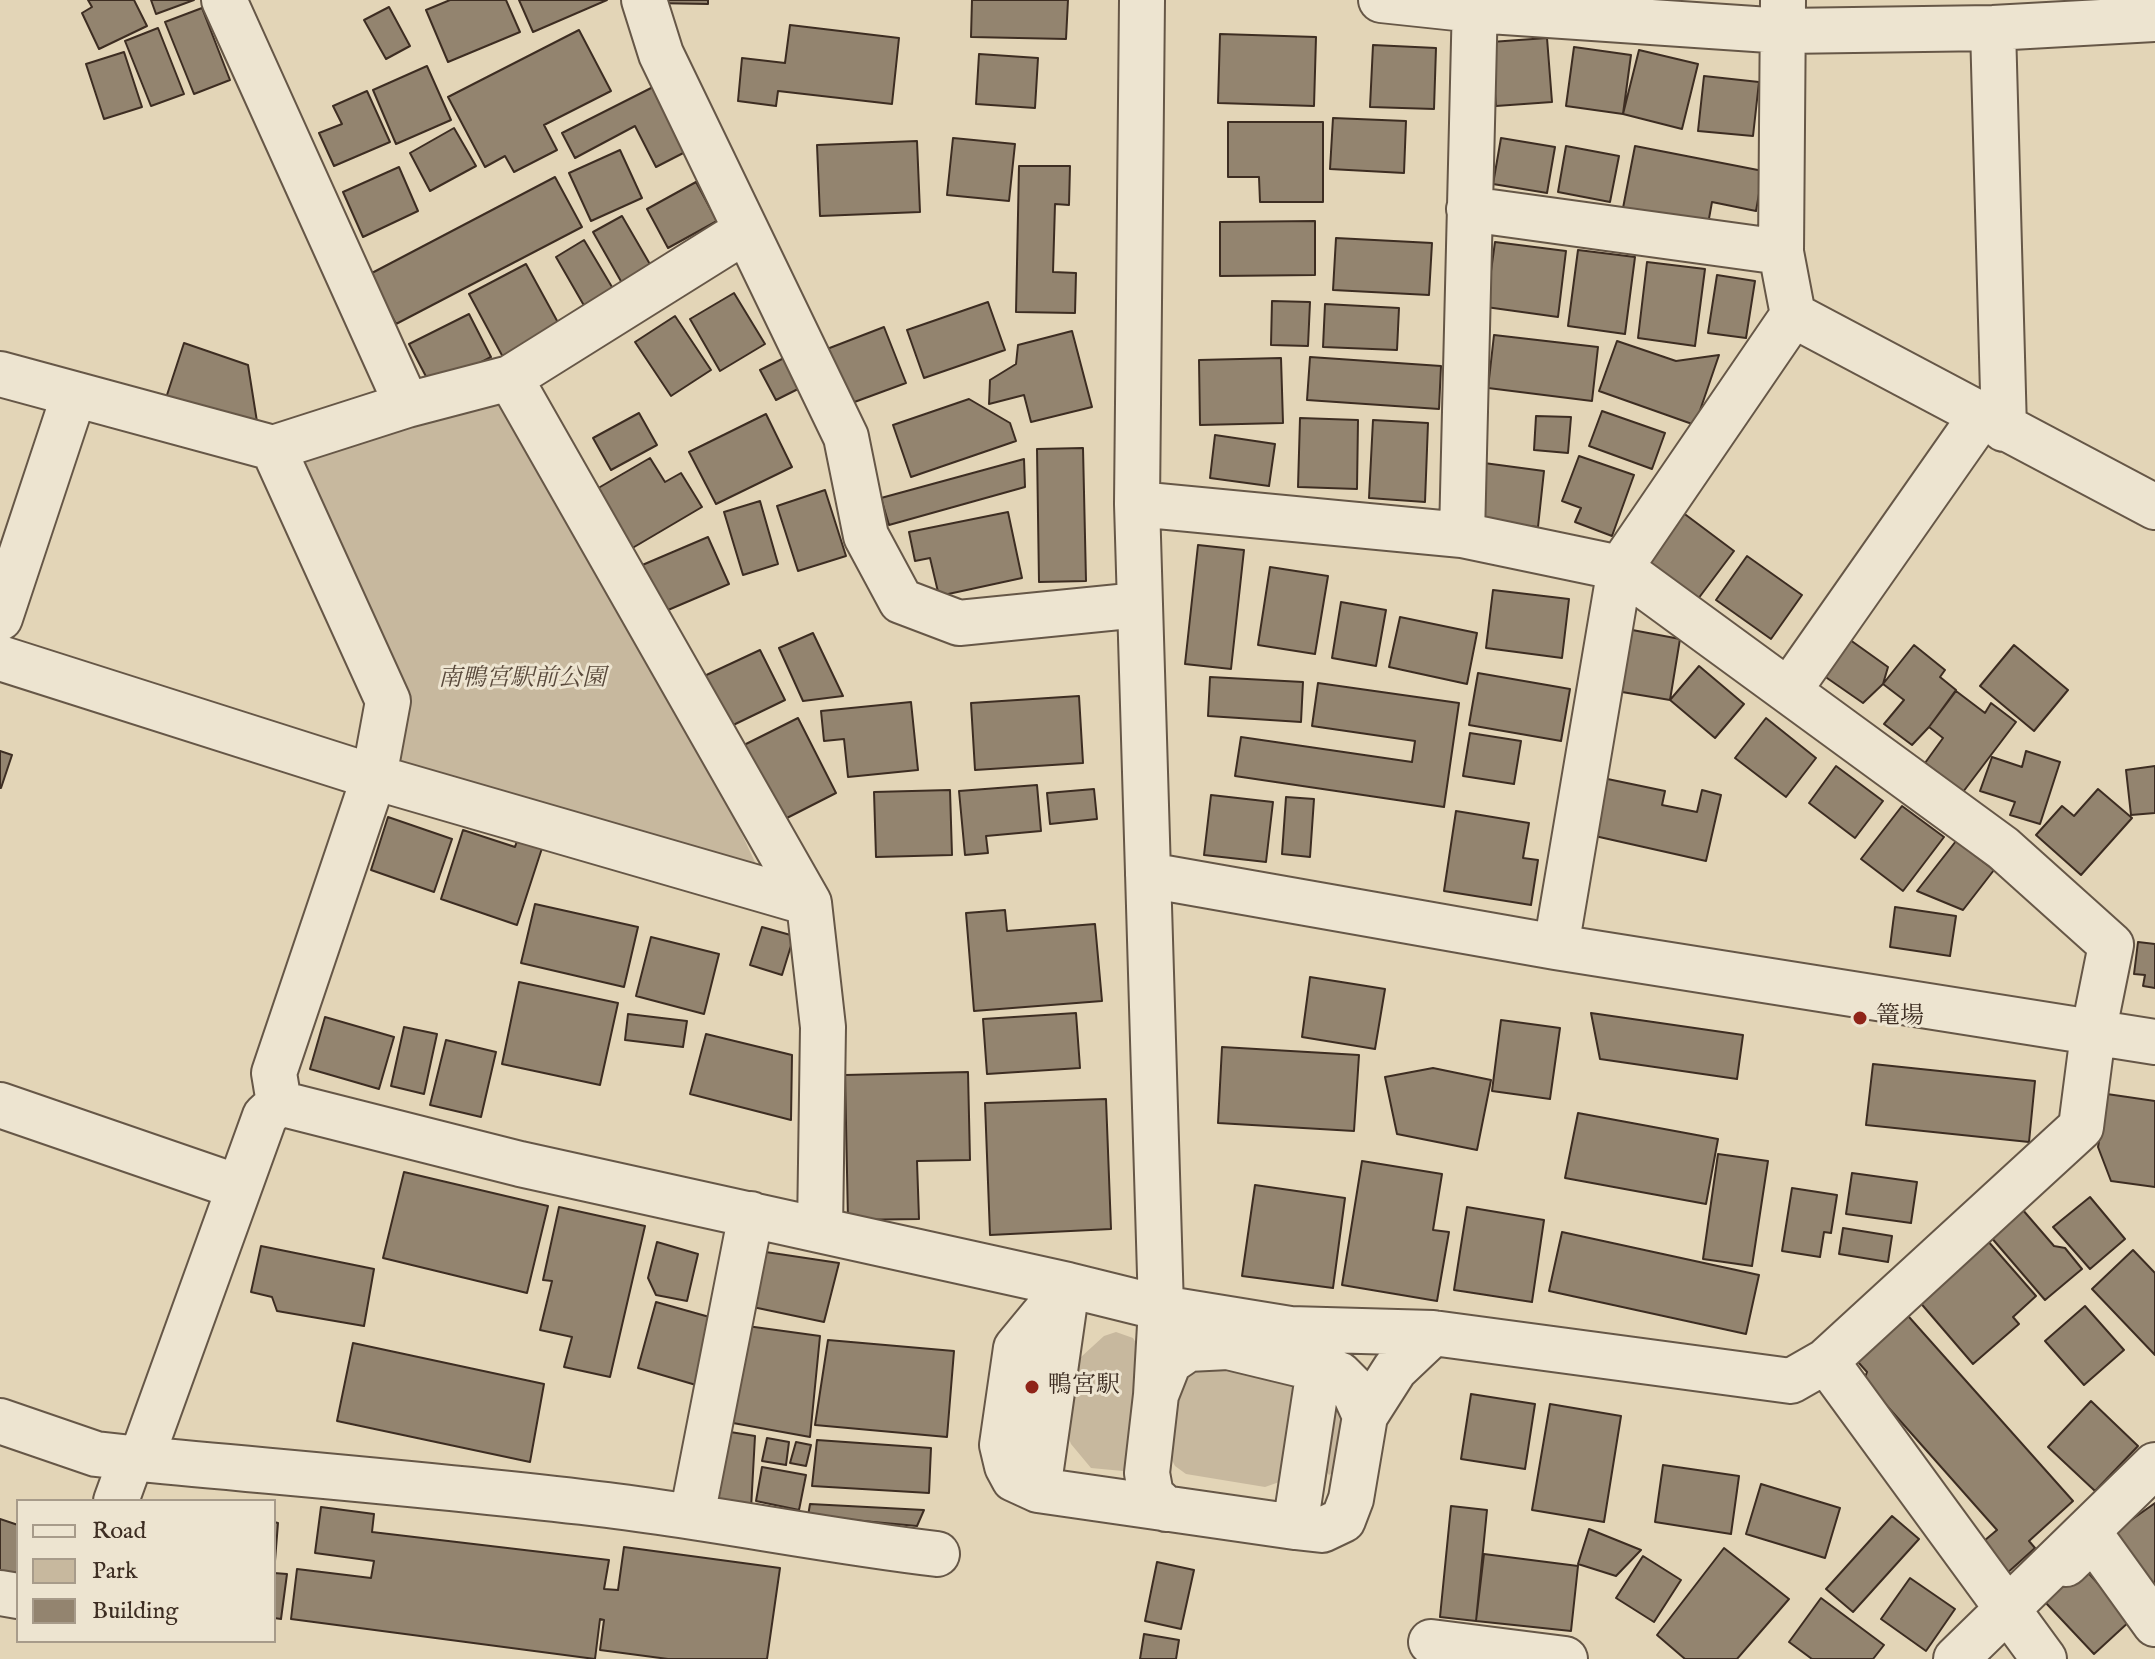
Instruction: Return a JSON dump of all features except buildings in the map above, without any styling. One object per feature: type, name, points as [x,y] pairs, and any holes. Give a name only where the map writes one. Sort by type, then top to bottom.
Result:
[{"type":"street","points":[[224,0],[407,405]]},
{"type":"street","points":[[644,0],[661,54],[846,437],[866,536],[901,601],[959,623],[1139,605]]},
{"type":"street","points":[[1142,0],[1137,504],[1161,1308],[1147,1473],[1151,1495],[1166,1509]]},
{"type":"street","points":[[1381,0],[1783,15],[1993,28],[2155,19]]},
{"type":"street","points":[[1462,535],[1475,5]]},
{"type":"street","points":[[1556,947],[1620,568],[1793,315],[1781,252],[1783,15]]},
{"type":"street","points":[[1789,690],[1993,423],[1993,28]]},
{"type":"street","points":[[1469,209],[1781,252]]},
{"type":"street","points":[[0,374],[273,448],[407,405],[510,378],[745,231]]},
{"type":"street","points":[[1793,315],[2155,507]]},
{"type":"street","points":[[510,378],[809,903],[823,1027],[820,1230]]},
{"type":"street","points":[[0,618],[74,395]]},
{"type":"street","points":[[273,448],[388,701],[374,777],[274,1073],[279,1103]]},
{"type":"street","points":[[279,1103],[520,1164],[1161,1308],[1290,1329],[1433,1333],[1791,1381],[1826,1361],[2081,1127],[2093,1034],[2111,945],[2003,848],[1620,568],[1462,535],[1137,504]]},
{"type":"street","points":[[0,658],[374,777],[809,903]]},
{"type":"street","points":[[1148,875],[1556,947],[2155,1042]]},
{"type":"street","points":[[117,1499],[136,1458],[265,1116],[279,1103]]},
{"type":"street","points":[[0,1105],[238,1187]]},
{"type":"street","points":[[692,1516],[751,1214]]},
{"type":"street","points":[[1068,1285],[1038,1490],[1295,1527],[1322,1530],[1343,1520],[1351,1499],[1365,1416],[1395,1369],[1433,1333]]},
{"type":"street","points":[[1290,1329],[1319,1369],[1295,1527]]},
{"type":"street","points":[[1156,1395],[1169,1362],[1188,1349],[1228,1347],[1339,1374],[1352,1387],[1365,1416]]},
{"type":"street","points":[[1826,1361],[2044,1659]]},
{"type":"street","points":[[0,1421],[96,1454],[581,1502],[937,1554]]},
{"type":"street","points":[[1956,1659],[2155,1465]]},
{"type":"street","points":[[2063,1659],[2023,1603],[2093,1538],[2155,1624]]},
{"type":"street","points":[[1431,1642],[1565,1659]]},
{"type":"green space","name":"南鴨宮駅前公園","points":[[503,397],[739,828],[761,875],[394,764],[297,459]]},
{"type":"green space","points":[[1116,1332],[1133,1338],[1139,1348],[1128,1461],[1123,1471],[1091,1468],[1071,1444],[1066,1431],[1071,1385],[1081,1357],[1104,1336]]},
{"type":"green space","points":[[1204,1368],[1283,1379],[1300,1396],[1285,1480],[1265,1487],[1186,1474],[1175,1466],[1169,1454],[1174,1399],[1188,1373]]},
{"type":"green space","points":[[1334,1397],[1344,1399],[1338,1469],[1329,1475],[1325,1470]]},
{"type":"place","name":"篭場","points":[[1860,1018]]},
{"type":"place","name":"鴨宮駅","points":[[1032,1387]]}]
